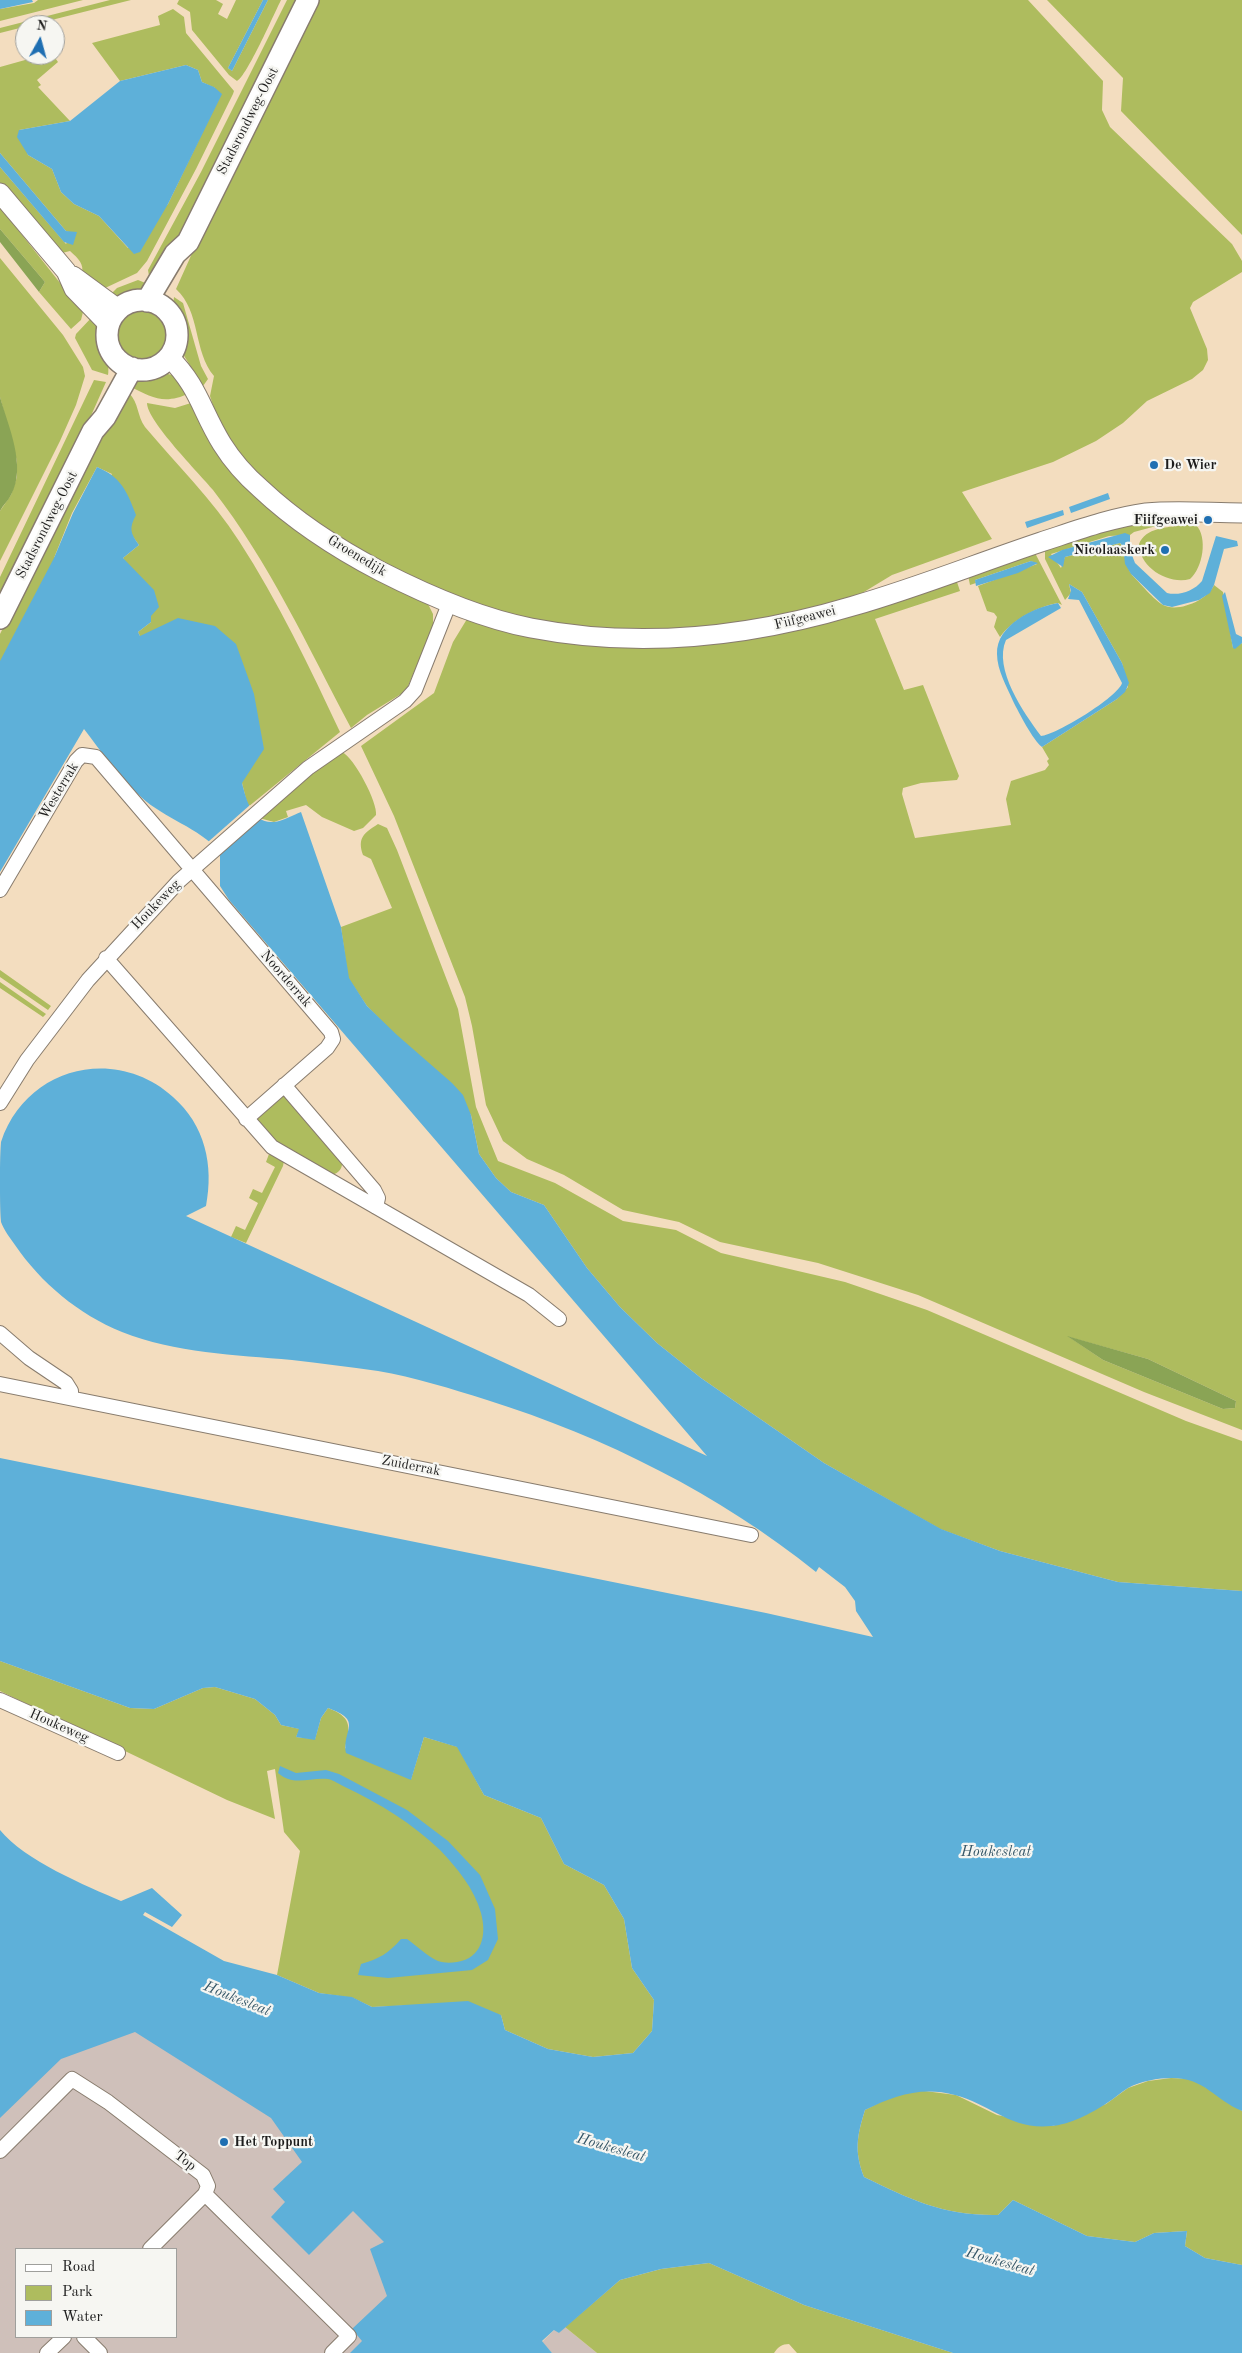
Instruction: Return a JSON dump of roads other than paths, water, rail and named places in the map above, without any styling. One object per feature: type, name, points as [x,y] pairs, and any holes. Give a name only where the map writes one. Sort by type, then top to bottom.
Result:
[{"type":"main road","name":"Stadsrondweg-Oost","points":[[156,305],[186,259],[188,242],[308,0]]},
{"type":"main road","points":[[133,302],[156,305],[173,320],[177,335],[169,357],[163,363],[148,369],[125,364],[108,344],[113,317],[133,302]]},
{"type":"main road","name":"Stadsrondweg-Oost","points":[[0,618],[93,431],[97,412],[125,364]]},
{"type":"street","points":[[0,193],[66,271],[113,317]]},
{"type":"street","name":"Groenedijk","points":[[169,357],[189,379],[198,393],[222,444],[235,462],[261,489],[300,520],[360,560],[449,604]]},
{"type":"street","name":"Fiifgeawei","points":[[449,604],[530,628],[586,635],[658,640],[714,636],[776,626],[853,606],[1089,526],[1146,513],[1242,513]]},
{"type":"street","name":"Houkeweg","points":[[0,1103],[57,1019],[106,958],[192,869],[308,768],[405,701],[415,690],[449,604]]},
{"type":"street","name":"Westerrak","points":[[0,890],[76,761],[82,755],[96,757],[192,869]]},
{"type":"street","name":"Noorderrak","points":[[192,869],[331,1032],[333,1039],[327,1048],[246,1119]]},
{"type":"street","points":[[106,958],[272,1147],[529,1295],[559,1320]]},
{"type":"street","points":[[284,1085],[374,1190],[378,1198],[376,1207]]},
{"type":"street","points":[[0,1333],[29,1358],[66,1382],[71,1391],[71,1398]]},
{"type":"street","name":"Zuiderrak","points":[[0,1384],[750,1535]]},
{"type":"street","name":"Houkeweg","points":[[0,1700],[118,1752]]},
{"type":"street","name":"Top","points":[[0,2152],[72,2079],[108,2102],[191,2165],[206,2180],[208,2190],[205,2194],[349,2336],[332,2353]]},
{"type":"street","points":[[151,2248],[205,2194]]},
{"type":"street","points":[[47,2353],[63,2338]]},
{"type":"street","points":[[85,2338],[100,2353]]},
{"type":"water","points":[[0,0],[32,0],[33,2],[0,9]]},
{"type":"water","points":[[263,0],[268,0],[232,71],[228,68]]},
{"type":"water","points":[[186,65],[198,70],[202,82],[214,87],[222,94],[168,204],[140,252],[134,254],[99,216],[74,204],[61,192],[52,169],[28,155],[17,137],[19,130],[70,121],[120,81]]},
{"type":"water","points":[[0,153],[66,231],[77,232],[73,245],[64,242],[0,167]]},
{"type":"water","name":"Houkesleat","points":[[97,467],[118,480],[126,492],[136,515],[132,523],[132,530],[139,545],[123,558],[154,590],[159,607],[151,616],[151,622],[138,632],[140,636],[178,618],[215,626],[236,644],[254,694],[264,749],[242,783],[248,803],[255,815],[266,822],[274,822],[301,812],[341,927],[349,978],[367,1006],[463,1095],[471,1115],[479,1154],[496,1178],[511,1192],[544,1205],[587,1268],[620,1307],[657,1343],[701,1378],[824,1463],[941,1529],[1000,1551],[1118,1582],[1242,1591],[1242,2111],[1202,2086],[1183,2079],[1172,2078],[1138,2083],[1101,2107],[1073,2121],[1051,2126],[1024,2124],[955,2095],[943,2092],[920,2092],[898,2096],[865,2110],[860,2128],[858,2151],[864,2177],[897,2193],[929,2205],[961,2213],[998,2215],[1013,2200],[1087,2236],[1135,2242],[1154,2233],[1187,2231],[1185,2246],[1205,2258],[1242,2265],[1242,2353],[953,2353],[804,2305],[709,2263],[661,2269],[620,2280],[559,2333],[554,2330],[542,2341],[552,2353],[350,2353],[362,2341],[352,2329],[387,2296],[370,2249],[384,2242],[353,2211],[309,2255],[271,2217],[285,2202],[273,2189],[302,2162],[271,2118],[135,2032],[61,2059],[0,2118],[0,1830],[24,1852],[40,1862],[121,1901],[152,1888],[182,1915],[172,1927],[145,1912],[143,1915],[224,1961],[277,1975],[319,1993],[352,1997],[372,2007],[468,2001],[501,2015],[505,2030],[548,2049],[593,2057],[633,2053],[652,2031],[654,2000],[632,1968],[624,1919],[604,1885],[564,1864],[541,1818],[484,1795],[457,1747],[424,1737],[411,1780],[346,1753],[348,1722],[345,1717],[328,1708],[321,1718],[315,1740],[296,1737],[299,1729],[281,1725],[275,1715],[255,1699],[215,1687],[203,1688],[154,1709],[130,1708],[0,1661],[0,1458],[766,1613],[873,1637],[856,1611],[855,1601],[845,1587],[819,1567],[816,1572],[740,1517],[700,1493],[617,1450],[531,1415],[487,1400],[405,1377],[378,1371],[324,1364],[184,1349],[163,1345],[122,1332],[90,1316],[62,1296],[36,1272],[7,1234],[1,1222],[1,1142],[13,1116],[30,1096],[51,1081],[75,1072],[100,1069],[125,1072],[150,1081],[173,1097],[193,1120],[200,1133],[208,1161],[209,1176],[206,1206],[186,1216],[707,1456],[229,900],[220,886],[220,852],[202,836],[150,805],[133,790],[84,729],[0,872],[0,661],[54,558],[73,513]]},
{"type":"water","points":[[1108,493],[1110,499],[1071,513],[1069,507]]},
{"type":"water","points":[[1063,510],[1064,515],[1027,528],[1025,522]]},
{"type":"water","points":[[1125,533],[1130,535],[1130,550],[1135,563],[1167,593],[1172,594],[1191,590],[1199,585],[1202,581],[1216,536],[1237,541],[1238,546],[1224,549],[1210,593],[1199,600],[1172,607],[1163,605],[1131,574],[1125,564],[1123,546],[1120,543],[1065,557],[1063,567],[1048,557],[1062,550]]},
{"type":"water","points":[[1031,561],[1038,563],[1018,573],[976,586],[975,580]]},
{"type":"water","points":[[1069,584],[1082,592],[1122,663],[1129,683],[1125,692],[1117,699],[1042,747],[1030,733],[1016,706],[997,660],[998,644],[1003,634],[1018,619],[1048,605],[1058,603],[1061,608],[1006,640],[1003,652],[1007,677],[1012,690],[1041,736],[1059,729],[1099,706],[1122,683],[1079,600],[1068,599],[1071,591]]},
{"type":"water","points":[[1225,592],[1236,634],[1242,637],[1242,643],[1235,649],[1233,648],[1222,596]]},
{"type":"water","points":[[280,1766],[296,1773],[326,1770],[339,1774],[407,1810],[448,1841],[480,1875],[495,1909],[498,1939],[488,1960],[472,1970],[388,1978],[358,1975],[361,1964],[383,1955],[401,1939],[407,1939],[440,1962],[457,1962],[472,1956],[477,1951],[483,1937],[483,1921],[478,1904],[453,1864],[430,1840],[407,1823],[370,1800],[330,1780],[290,1780],[278,1773]]},
{"type":"place","name":"De Wier","points":[[1154,465]]},
{"type":"place","name":"Fiifgeawei","points":[[1208,520]]},
{"type":"place","name":"Nicolaaskerk","points":[[1165,550]]},
{"type":"place","name":"Het Toppunt","points":[[224,2142]]}]
